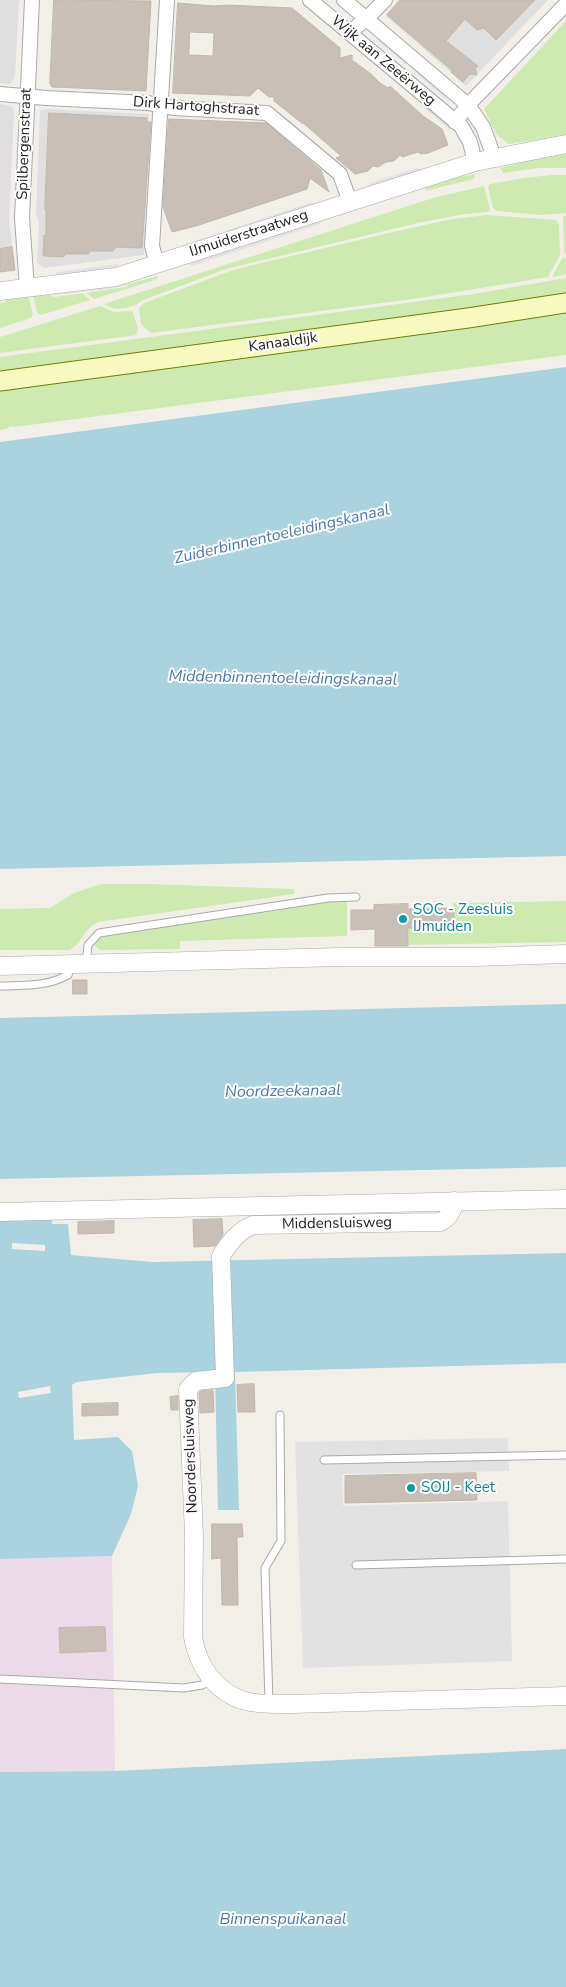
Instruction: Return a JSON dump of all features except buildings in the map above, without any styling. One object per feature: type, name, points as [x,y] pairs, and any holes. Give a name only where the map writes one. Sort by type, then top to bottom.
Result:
[{"type":"main road","name":"Kanaaldijk","points":[[0,381],[566,304]]},
{"type":"street","name":"Spilbergenstraat","points":[[27,288],[22,218],[32,0]]},
{"type":"street","points":[[157,264],[152,246],[158,119],[161,105],[167,0]]},
{"type":"street","name":"Wijk aan Zeeërweg","points":[[310,0],[455,122],[467,134],[475,162]]},
{"type":"street","name":"Wijk aan Zeeërweg","points":[[344,0],[468,105],[483,127],[494,157]]},
{"type":"street","points":[[349,33],[385,0]]},
{"type":"street","points":[[455,122],[468,105],[566,4]]},
{"type":"street","name":"Dirk Hartoghstraat","points":[[0,94],[161,105],[173,108],[267,112],[340,174],[350,202]]},
{"type":"street","name":"IJmuiderstraatweg","points":[[0,291],[116,277],[475,162],[566,144]]},
{"type":"street","points":[[0,966],[340,957],[475,957],[566,954]]},
{"type":"street","points":[[0,1212],[566,1199]]},
{"type":"street","name":"Middensluisweg","points":[[221,1256],[228,1245],[244,1228],[253,1225],[440,1222],[451,1214],[454,1201]]},
{"type":"street","name":"Noordersluisweg","points":[[212,1680],[204,1672],[193,1637],[194,1536],[188,1389],[196,1381],[225,1378],[221,1256]]},
{"type":"street","points":[[212,1680],[226,1692],[244,1700],[269,1704],[566,1696]]},
{"type":"lane","points":[[0,986],[41,985],[55,982],[68,975],[79,964],[88,945],[99,933],[328,898],[356,898]]},
{"type":"lane","points":[[269,1704],[265,1568],[281,1541],[280,1415]]},
{"type":"lane","points":[[324,1460],[566,1454]]},
{"type":"lane","points":[[356,1565],[566,1559]]},
{"type":"lane","points":[[0,1679],[184,1688],[202,1685],[212,1680]]},
{"type":"shaded area","points":[[0,0],[19,0],[15,75],[10,84],[0,83]]},
{"type":"shaded area","points":[[401,0],[548,0],[466,86],[386,16]]},
{"type":"shaded area","points":[[378,35],[411,64],[405,64],[378,41]]},
{"type":"shaded area","points":[[416,67],[449,96],[443,97],[416,73]]},
{"type":"shaded area","points":[[422,100],[455,129],[449,129],[422,106]]},
{"type":"shaded area","points":[[189,101],[260,104],[264,108],[185,104]]},
{"type":"shaded area","points":[[0,104],[11,106],[14,111],[9,220],[15,270],[0,272]]},
{"type":"shaded area","points":[[45,109],[149,114],[144,255],[44,268],[37,263],[39,222],[36,214],[40,111]]},
{"type":"shaded area","points":[[417,168],[422,170],[367,188],[370,183]]},
{"type":"shaded area","points":[[312,202],[318,205],[181,250],[184,245]]},
{"type":"shaded area","points":[[323,218],[320,224],[192,266],[185,263]]},
{"type":"shaded area","points":[[117,264],[122,267],[53,277],[57,272]]},
{"type":"shaded area","points":[[128,280],[125,285],[107,289],[54,295],[50,291]]},
{"type":"shaded area","points":[[508,1438],[509,1471],[342,1474],[343,1506],[508,1501],[512,1661],[303,1668],[295,1442]]},
{"type":"shaded area","points":[[112,1556],[115,1771],[0,1772],[0,1559]]},
{"type":"green space","points":[[566,21],[566,135],[509,144],[496,134],[484,109]]},
{"type":"green space","points":[[566,151],[566,168],[538,168],[503,173],[500,168]]},
{"type":"green space","points":[[475,174],[474,179],[425,191],[428,183]]},
{"type":"green space","points":[[551,175],[566,175],[566,213],[540,215],[496,211],[493,208],[488,187],[490,184]]},
{"type":"green space","points":[[484,186],[489,212],[465,214],[422,222],[226,269],[129,307],[119,309],[104,304],[433,198]]},
{"type":"green space","points":[[487,215],[556,220],[559,225],[560,255],[548,277],[413,299],[151,333],[141,324],[139,308],[144,303],[236,269],[452,219]]},
{"type":"green space","points":[[563,216],[566,216],[566,256],[564,251]]},
{"type":"green space","points":[[563,257],[566,259],[566,274],[552,277]]},
{"type":"green space","points":[[158,276],[155,280],[94,299],[86,293],[125,287],[128,284]]},
{"type":"green space","points":[[566,278],[566,295],[0,372],[0,357],[474,294]]},
{"type":"green space","points":[[83,293],[90,300],[41,315],[37,313],[33,295],[48,294],[54,297]]},
{"type":"green space","points":[[28,294],[33,314],[31,318],[0,328],[0,303],[4,303],[7,299]]},
{"type":"green space","points":[[100,306],[114,312],[132,311],[138,328],[137,335],[0,353],[0,337]]},
{"type":"green space","points":[[566,311],[566,355],[14,427],[9,426],[9,428],[0,430],[0,390]]},
{"type":"green space","points":[[101,884],[294,889],[294,894],[98,922],[88,929],[77,944],[69,950],[0,950],[0,909],[50,908],[74,893]]},
{"type":"green space","points":[[566,901],[566,942],[401,945],[401,939],[409,938],[409,928],[453,927],[453,903]]},
{"type":"green space","points":[[329,902],[347,902],[347,936],[180,941],[180,949],[100,950],[95,946],[96,939],[107,934]]},
{"type":"water","points":[[566,367],[566,856],[0,869],[0,442]]},
{"type":"water","name":"Noordzeekanaal","points":[[566,1004],[566,1167],[0,1179],[0,1018]]},
{"type":"water","points":[[52,1215],[52,1224],[68,1224],[71,1255],[153,1262],[566,1253],[566,1363],[235,1372],[239,1510],[218,1510],[215,1372],[157,1373],[77,1382],[72,1385],[74,1440],[118,1437],[132,1451],[138,1486],[131,1514],[112,1556],[0,1559],[0,1217]],"holes":[[[12,1243],[45,1245],[45,1251],[12,1249]],[[50,1386],[51,1393],[19,1398],[18,1392]]]},
{"type":"water","name":"Binnenspuikanaal","points":[[566,1749],[566,1987],[0,1987],[0,1772],[115,1771]]},
{"type":"place","name":"SOC - Zeesluis IJmuiden","points":[[403,919]]},
{"type":"place","name":"SOIJ - Keet","points":[[411,1488]]},
{"type":"water label","name":"Zuiderbinnentoeleidingskanaal","points":[[282,535]]},
{"type":"water label","name":"Middenbinnentoeleidingskanaal","points":[[283,679]]}]
